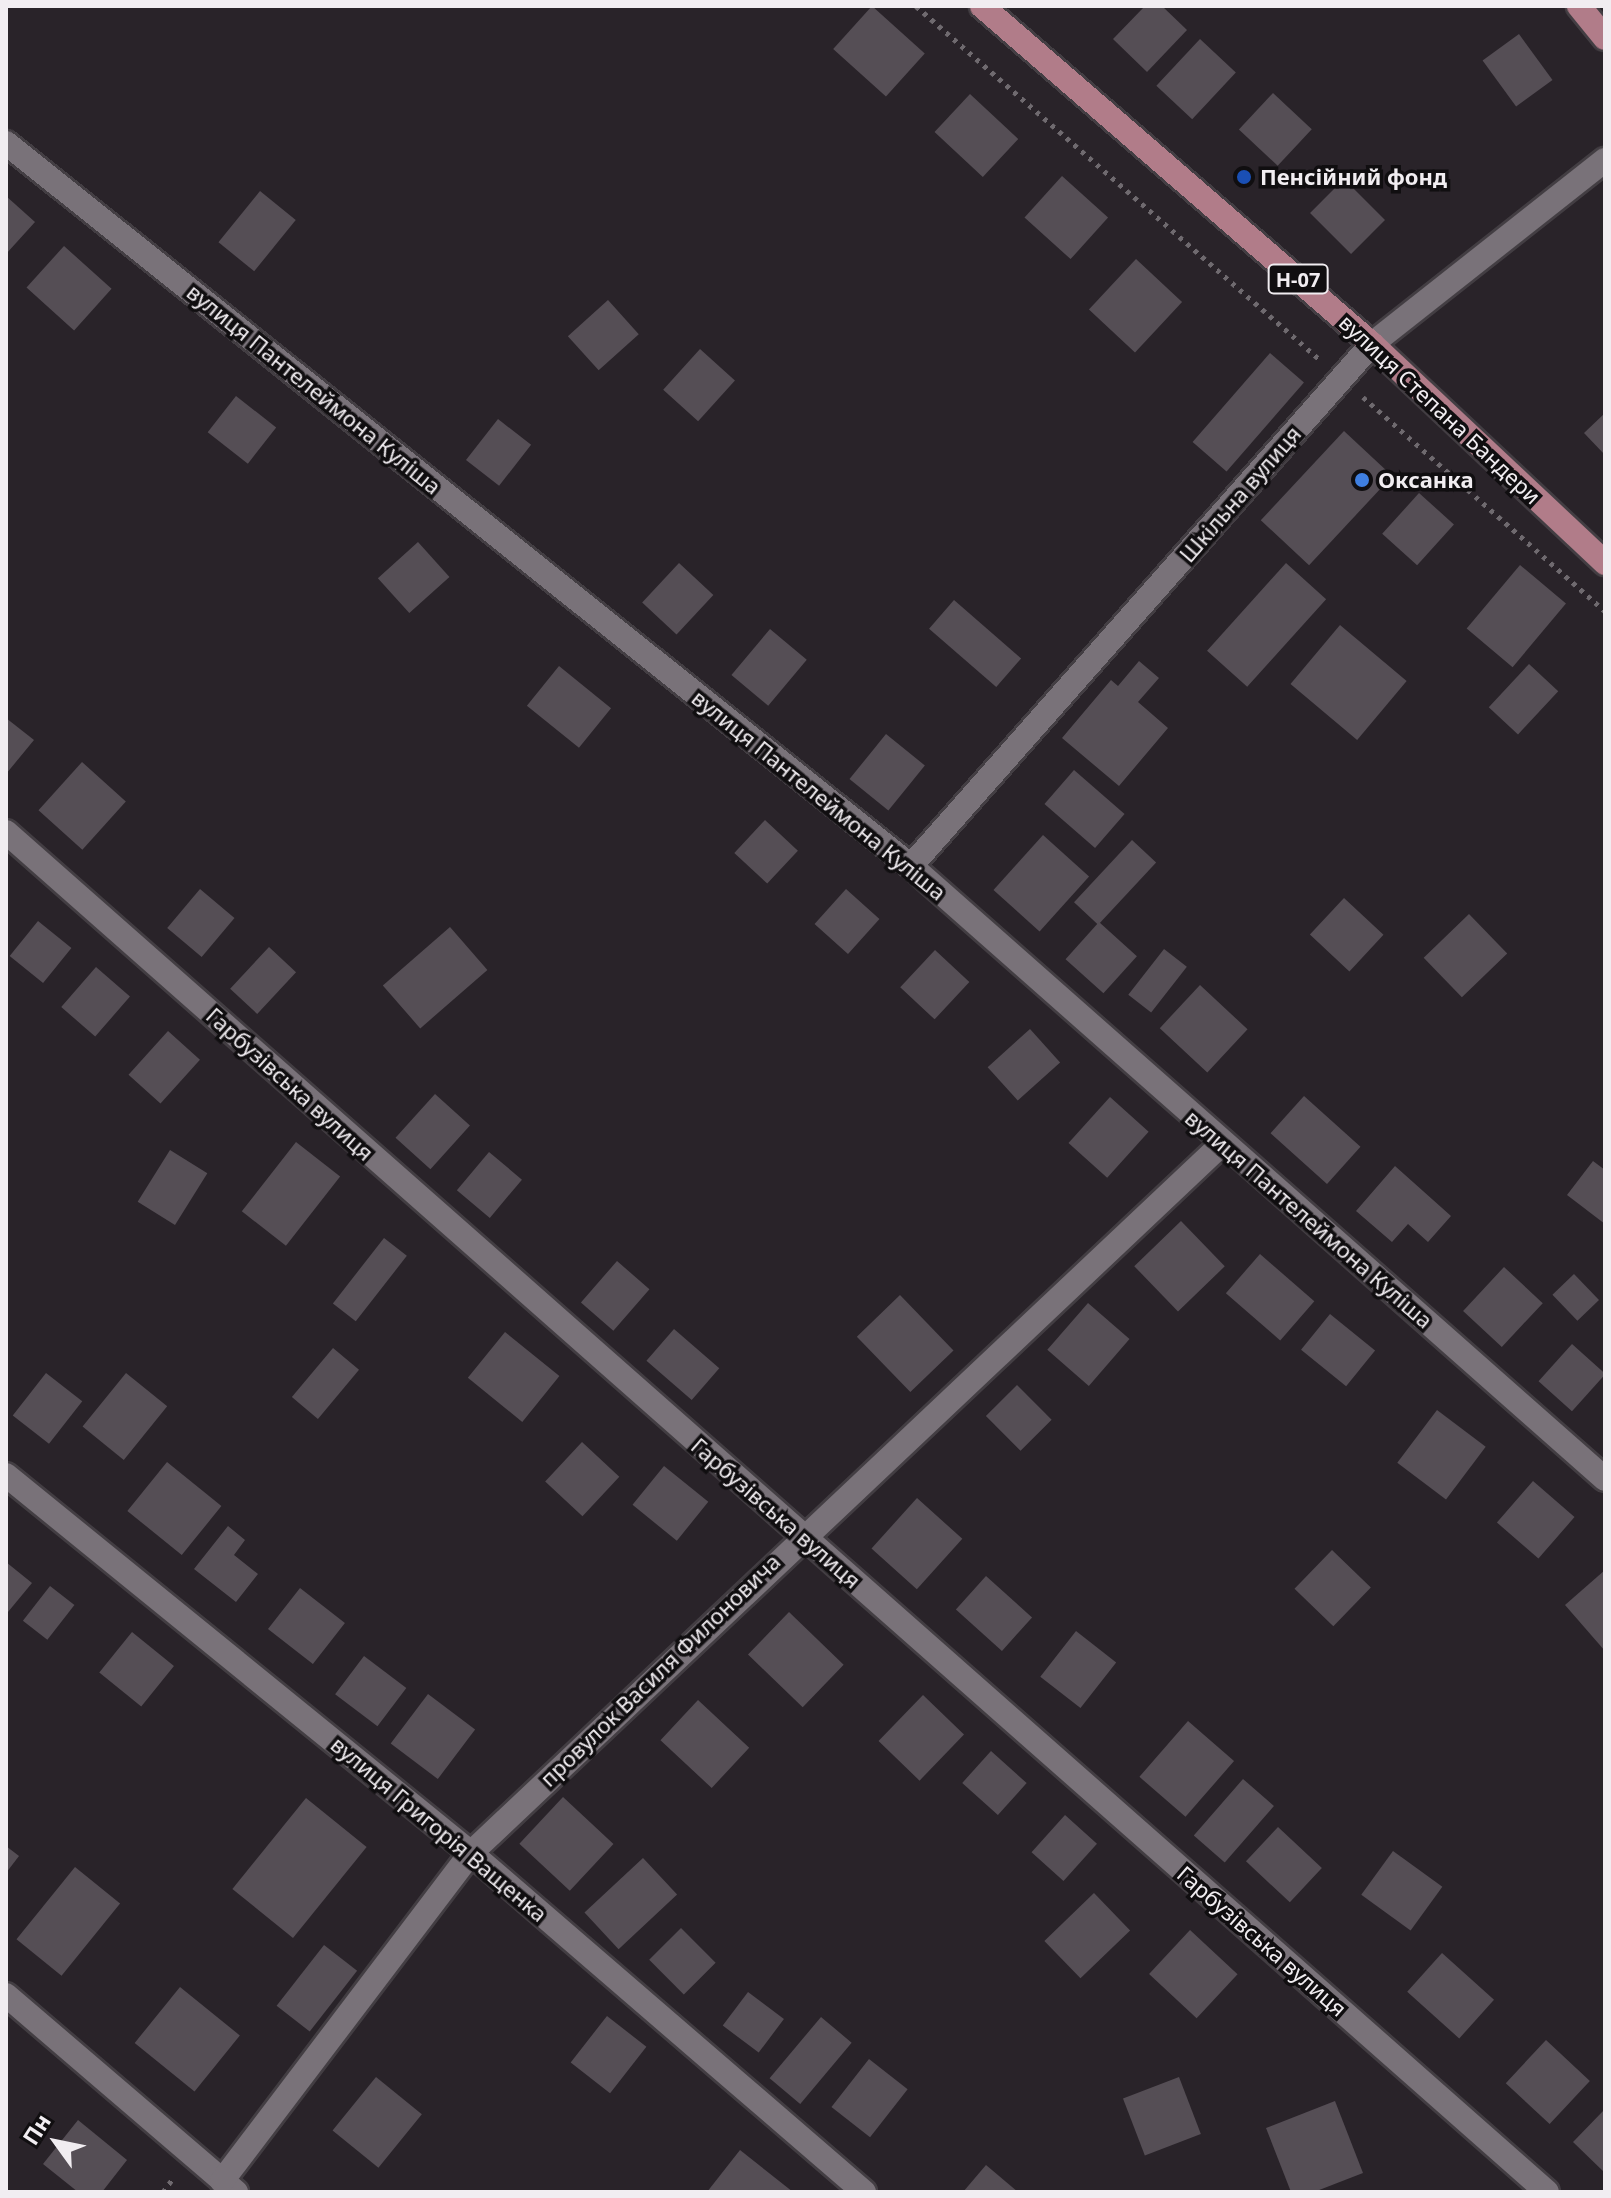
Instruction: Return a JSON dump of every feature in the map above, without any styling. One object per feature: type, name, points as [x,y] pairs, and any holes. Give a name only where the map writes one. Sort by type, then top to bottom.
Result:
[{"type":"main road","name":"вулиця Степана Бандери","points":[[982,6],[1372,344],[1605,563]]},
{"type":"main road","points":[[1579,6],[1605,38]]},
{"type":"street","name":"вулиця Пантелеймона Куліша","points":[[6,143],[911,866],[1222,1144],[1605,1479]]},
{"type":"street","name":"Шкільна вулиця","points":[[911,866],[1372,344],[1605,160]]},
{"type":"street","name":"Гарбузівська вулиця","points":[[6,832],[1547,2192]]},
{"type":"street","name":"провулок Василя Филоновича","points":[[229,2186],[471,1853],[800,1535],[1222,1144]]},
{"type":"street","name":"вулиця Григорія Ващенка","points":[[6,1475],[471,1853],[864,2192]]},
{"type":"street","points":[[6,1995],[229,2186]]},
{"type":"path","points":[[916,6],[1605,611]]},
{"type":"building","points":[[872,6],[925,54],[886,97],[833,49]]},
{"type":"building","points":[[1145,6],[1162,6],[1187,30],[1147,72],[1113,39]]},
{"type":"building","points":[[1519,34],[1553,80],[1516,107],[1483,60]]},
{"type":"building","points":[[1200,39],[1236,72],[1192,119],[1156,86]]},
{"type":"building","points":[[1273,93],[1312,129],[1278,166],[1239,130]]},
{"type":"building","points":[[970,94],[1018,139],[983,177],[935,132]]},
{"type":"building","points":[[1062,176],[1108,217],[1071,259],[1025,218]]},
{"type":"building","points":[[1344,179],[1385,220],[1351,254],[1310,213]]},
{"type":"building","points":[[260,191],[296,220],[254,271],[218,242]]},
{"type":"building","points":[[6,196],[35,222],[6,254]]},
{"type":"building","points":[[64,246],[112,289],[74,330],[27,288]]},
{"type":"building","points":[[1136,259],[1182,302],[1135,352],[1089,309]]},
{"type":"building","points":[[608,300],[639,334],[599,370],[568,336]]},
{"type":"building","points":[[700,349],[735,380],[698,421],[663,390]]},
{"type":"building","points":[[1270,353],[1304,383],[1227,472],[1193,442]]},
{"type":"building","points":[[236,396],[276,427],[248,464],[208,432]]},
{"type":"building","points":[[1605,413],[1605,455],[1584,433]]},
{"type":"building","points":[[498,419],[531,445],[499,486],[466,460]]},
{"type":"building","points":[[1344,431],[1392,476],[1309,565],[1261,520]]},
{"type":"building","points":[[1419,493],[1454,524],[1417,565],[1382,534]]},
{"type":"building","points":[[418,542],[449,577],[409,613],[378,578]]},
{"type":"building","points":[[679,563],[713,595],[677,635],[642,602]]},
{"type":"building","points":[[1286,563],[1326,599],[1247,687],[1207,651]]},
{"type":"building","points":[[1520,565],[1566,604],[1513,667],[1467,629]]},
{"type":"building","points":[[954,600],[1021,658],[996,687],[929,629]]},
{"type":"building","points":[[1340,625],[1407,681],[1357,740],[1291,684]]},
{"type":"building","points":[[770,629],[807,660],[768,706],[731,675]]},
{"type":"building","points":[[1139,661],[1159,678],[1138,702],[1168,728],[1119,786],[1062,738],[1111,680],[1118,686]]},
{"type":"building","points":[[1529,664],[1558,691],[1518,734],[1489,707]]},
{"type":"building","points":[[559,666],[611,708],[579,748],[527,706]]},
{"type":"building","points":[[6,718],[34,740],[6,774]]},
{"type":"building","points":[[886,734],[925,765],[888,811],[849,779]]},
{"type":"building","points":[[82,762],[126,801],[82,850],[39,810]]},
{"type":"building","points":[[1074,770],[1125,814],[1095,848],[1044,804]]},
{"type":"building","points":[[765,820],[798,851],[767,884],[734,853]]},
{"type":"building","points":[[1043,835],[1089,876],[1040,931],[993,890]]},
{"type":"building","points":[[1132,840],[1156,863],[1098,925],[1074,902]]},
{"type":"building","points":[[200,889],[234,918],[202,957],[167,928]]},
{"type":"building","points":[[846,889],[879,919],[848,954],[815,924]]},
{"type":"building","points":[[1344,898],[1383,935],[1349,971],[1310,935]]},
{"type":"building","points":[[1469,914],[1507,954],[1462,997],[1424,958]]},
{"type":"building","points":[[38,921],[71,948],[43,983],[10,956]]},
{"type":"building","points":[[1099,922],[1137,956],[1103,993],[1066,959]]},
{"type":"building","points":[[450,927],[487,970],[420,1028],[383,985]]},
{"type":"building","points":[[269,947],[296,972],[257,1014],[230,989]]},
{"type":"building","points":[[1164,949],[1187,967],[1151,1013],[1128,995]]},
{"type":"building","points":[[935,950],[969,982],[935,1019],[900,987]]},
{"type":"building","points":[[96,967],[130,997],[95,1037],[61,1007]]},
{"type":"building","points":[[1200,985],[1248,1029],[1207,1072],[1160,1028]]},
{"type":"building","points":[[1030,1029],[1060,1062],[1018,1101],[988,1067]]},
{"type":"building","points":[[168,1031],[200,1060],[160,1104],[129,1075]]},
{"type":"building","points":[[435,1094],[470,1125],[430,1169],[396,1138]]},
{"type":"building","points":[[1304,1096],[1360,1147],[1327,1184],[1271,1133]]},
{"type":"building","points":[[1110,1097],[1149,1132],[1107,1178],[1069,1143]]},
{"type":"building","points":[[296,1142],[340,1176],[286,1246],[242,1211]]},
{"type":"building","points":[[170,1150],[207,1173],[175,1225],[138,1202]]},
{"type":"building","points":[[489,1152],[522,1180],[490,1218],[457,1190]]},
{"type":"building","points":[[1593,1161],[1605,1170],[1605,1224],[1567,1195]]},
{"type":"building","points":[[1395,1166],[1451,1216],[1428,1242],[1408,1224],[1392,1242],[1356,1211]]},
{"type":"building","points":[[1181,1221],[1225,1266],[1178,1311],[1134,1266]]},
{"type":"building","points":[[384,1238],[407,1256],[356,1321],[333,1303]]},
{"type":"building","points":[[1260,1254],[1314,1301],[1280,1340],[1226,1293]]},
{"type":"building","points":[[617,1261],[649,1289],[613,1331],[581,1303]]},
{"type":"building","points":[[1504,1267],[1543,1303],[1502,1347],[1463,1311]]},
{"type":"building","points":[[1574,1274],[1599,1300],[1577,1321],[1552,1295]]},
{"type":"building","points":[[900,1295],[953,1350],[910,1392],[857,1337]]},
{"type":"building","points":[[1088,1303],[1130,1339],[1089,1386],[1047,1350]]},
{"type":"building","points":[[1330,1314],[1375,1351],[1346,1386],[1301,1350]]},
{"type":"building","points":[[674,1329],[719,1368],[692,1400],[646,1361]]},
{"type":"building","points":[[505,1332],[559,1376],[522,1422],[468,1378]]},
{"type":"building","points":[[1572,1344],[1605,1375],[1572,1411],[1539,1381]]},
{"type":"building","points":[[333,1348],[359,1370],[318,1419],[292,1397]]},
{"type":"building","points":[[46,1373],[82,1401],[49,1444],[13,1416]]},
{"type":"building","points":[[126,1373],[167,1406],[124,1460],[83,1427]]},
{"type":"building","points":[[1017,1385],[1052,1420],[1021,1451],[986,1416]]},
{"type":"building","points":[[1437,1410],[1486,1447],[1446,1499],[1397,1463]]},
{"type":"building","points":[[582,1442],[619,1477],[582,1516],[545,1481]]},
{"type":"building","points":[[167,1462],[221,1506],[182,1555],[127,1511]]},
{"type":"building","points":[[664,1466],[708,1502],[677,1541],[633,1505]]},
{"type":"building","points":[[1533,1481],[1575,1517],[1538,1559],[1497,1523]]},
{"type":"building","points":[[917,1498],[962,1539],[917,1589],[871,1549]]},
{"type":"building","points":[[228,1526],[245,1540],[234,1555],[258,1574],[236,1602],[194,1569]]},
{"type":"building","points":[[1332,1550],[1371,1588],[1333,1626],[1294,1589]]},
{"type":"building","points":[[6,1562],[32,1583],[8,1612],[6,1610]]},
{"type":"building","points":[[1605,1570],[1605,1651],[1565,1605]]},
{"type":"building","points":[[986,1576],[1032,1617],[1002,1651],[956,1609]]},
{"type":"building","points":[[50,1586],[74,1605],[47,1640],[23,1621]]},
{"type":"building","points":[[300,1588],[345,1623],[313,1664],[268,1629]]},
{"type":"building","points":[[789,1612],[844,1665],[803,1707],[748,1654]]},
{"type":"building","points":[[1076,1631],[1116,1662],[1080,1708],[1040,1677]]},
{"type":"building","points":[[132,1632],[174,1666],[141,1706],[99,1672]]},
{"type":"building","points":[[364,1656],[406,1688],[377,1726],[335,1694]]},
{"type":"building","points":[[428,1694],[475,1730],[438,1779],[391,1744]]},
{"type":"building","points":[[923,1695],[964,1735],[920,1781],[879,1741]]},
{"type":"building","points":[[698,1700],[749,1748],[712,1788],[660,1740]]},
{"type":"building","points":[[1188,1721],[1234,1761],[1185,1817],[1139,1777]]},
{"type":"building","points":[[991,1751],[1027,1783],[998,1815],[962,1783]]},
{"type":"building","points":[[1243,1779],[1274,1806],[1225,1863],[1194,1836]]},
{"type":"building","points":[[563,1797],[613,1844],[570,1891],[519,1844]]},
{"type":"building","points":[[306,1798],[367,1847],[293,1938],[232,1889]]},
{"type":"building","points":[[1065,1815],[1097,1844],[1063,1881],[1032,1852]]},
{"type":"building","points":[[1278,1827],[1322,1868],[1290,1902],[1246,1861]]},
{"type":"building","points":[[6,1846],[19,1856],[6,1873]]},
{"type":"building","points":[[1393,1851],[1442,1887],[1411,1931],[1361,1895]]},
{"type":"building","points":[[643,1858],[677,1895],[619,1949],[584,1913]]},
{"type":"building","points":[[75,1867],[120,1904],[62,1976],[16,1939]]},
{"type":"building","points":[[1094,1893],[1130,1930],[1080,1978],[1044,1941]]},
{"type":"building","points":[[681,1928],[716,1963],[684,1994],[649,1960]]},
{"type":"building","points":[[1190,1930],[1238,1974],[1197,2018],[1149,1974]]},
{"type":"building","points":[[324,1945],[357,1971],[310,2032],[277,2006]]},
{"type":"building","points":[[1442,1953],[1494,2000],[1459,2038],[1407,1992]]},
{"type":"building","points":[[180,1987],[240,2035],[195,2091],[135,2043]]},
{"type":"building","points":[[748,1992],[784,2019],[759,2053],[723,2026]]},
{"type":"building","points":[[607,2016],[646,2047],[610,2093],[571,2062]]},
{"type":"building","points":[[821,2017],[852,2043],[800,2104],[770,2078]]},
{"type":"building","points":[[1546,2040],[1590,2081],[1550,2124],[1506,2083]]},
{"type":"building","points":[[869,2059],[908,2089],[870,2137],[831,2107]]},
{"type":"building","points":[[376,2077],[422,2114],[378,2168],[333,2131]]},
{"type":"building","points":[[1179,2077],[1201,2134],[1145,2155],[1123,2099]]},
{"type":"building","points":[[1335,2101],[1363,2173],[1314,2192],[1291,2192],[1266,2128]]},
{"type":"building","points":[[1605,2109],[1605,2173],[1573,2142]]},
{"type":"building","points":[[78,2120],[127,2160],[102,2192],[78,2192],[43,2164]]},
{"type":"building","points":[[740,2150],[793,2192],[707,2192]]},
{"type":"building","points":[[986,2165],[1018,2192],[963,2192]]},
{"type":"place","name":"Пенсійний фонд","points":[[1244,177]]},
{"type":"place","name":"Оксанка","points":[[1362,480]]}]
